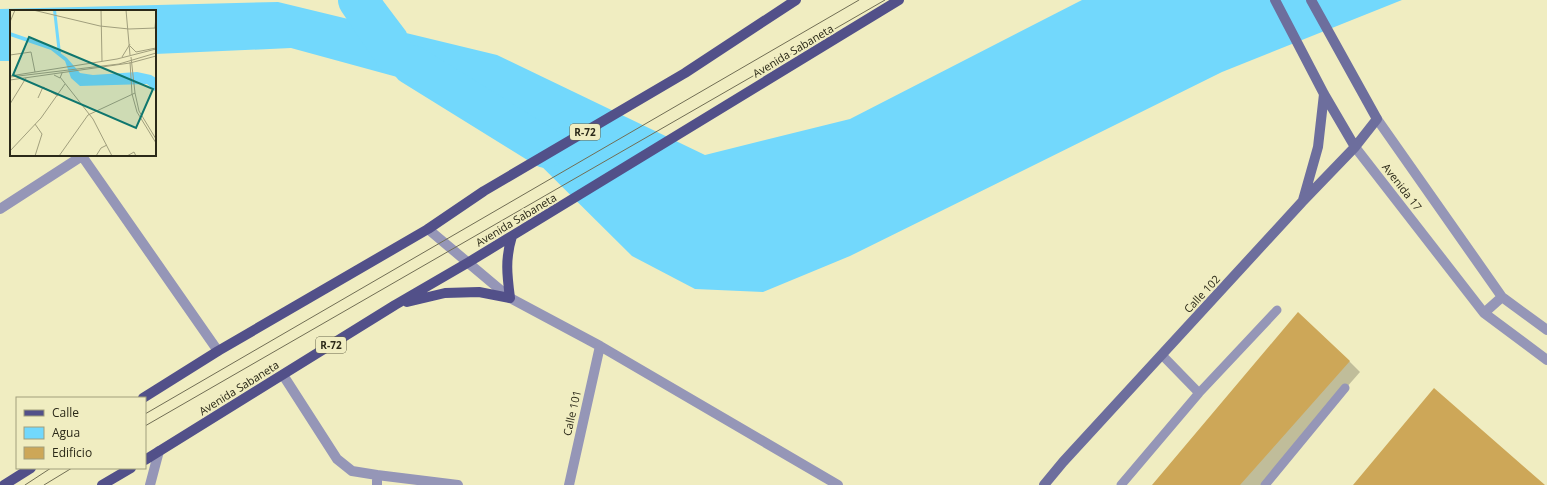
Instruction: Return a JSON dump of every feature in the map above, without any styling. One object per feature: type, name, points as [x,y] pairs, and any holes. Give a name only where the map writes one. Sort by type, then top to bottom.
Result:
[{"type":"main road","name":"R-72","points":[[145,397],[218,351],[428,228],[484,191],[685,73],[796,0]]},
{"type":"main road","name":"Avenida Sabaneta","points":[[146,459],[395,305],[469,262],[899,0]]},
{"type":"main road","name":"Avenida 17","points":[[1275,0],[1310,70],[1356,147]]},
{"type":"main road","name":"Avenida 17","points":[[1311,0],[1377,119]]},
{"type":"main road","points":[[1302,202],[1318,147],[1324,94]]},
{"type":"main road","name":"Calle 102","points":[[1044,485],[1302,202],[1356,147],[1377,119]]},
{"type":"main road","points":[[395,305],[445,294],[479,292],[510,298],[506,270],[507,252],[515,234]]},
{"type":"main road","points":[[4,485],[29,469]]},
{"type":"main road","points":[[102,485],[129,469]]},
{"type":"street","name":"Avenida 17","points":[[1377,119],[1502,297],[1547,330]]},
{"type":"street","name":"Avenida 17","points":[[1356,147],[1484,313],[1547,360]]},
{"type":"street","points":[[0,209],[82,156],[218,351]]},
{"type":"street","points":[[428,228],[510,298],[600,346],[838,485]]},
{"type":"street","points":[[1484,313],[1502,297]]},
{"type":"street","name":"Calle 101","points":[[569,485],[600,346]]},
{"type":"street","points":[[283,374],[337,459],[352,471],[377,480],[458,485]]},
{"type":"street","points":[[150,485],[159,451]]},
{"type":"lane","points":[[1121,485],[1199,393],[1277,310]]},
{"type":"lane","points":[[1162,355],[1199,393]]},
{"type":"lane","points":[[1265,485],[1345,388]]},
{"type":"water","points":[[1082,0],[1402,0],[1222,72],[850,256],[763,292],[695,289],[632,256],[516,141],[485,101],[291,48],[156,54],[156,10],[10,10],[10,61],[0,61],[0,9],[278,2],[497,55],[705,155],[850,119]]},
{"type":"building","points":[[1298,312],[1350,361],[1240,485],[1152,485]]},
{"type":"building","points":[[1434,388],[1545,485],[1353,485]]},
{"type":"waterway","points":[[358,0],[395,55]]},
{"type":"waterway","points":[[378,0],[403,33]]},
{"type":"waterway","points":[[412,65],[546,148]]},
{"type":"tram line","points":[[146,413],[859,0]]},
{"type":"tram line","points":[[146,425],[885,0]]},
{"type":"tram line","points":[[25,485],[49,469]]},
{"type":"tram line","points":[[44,485],[70,469]]}]
